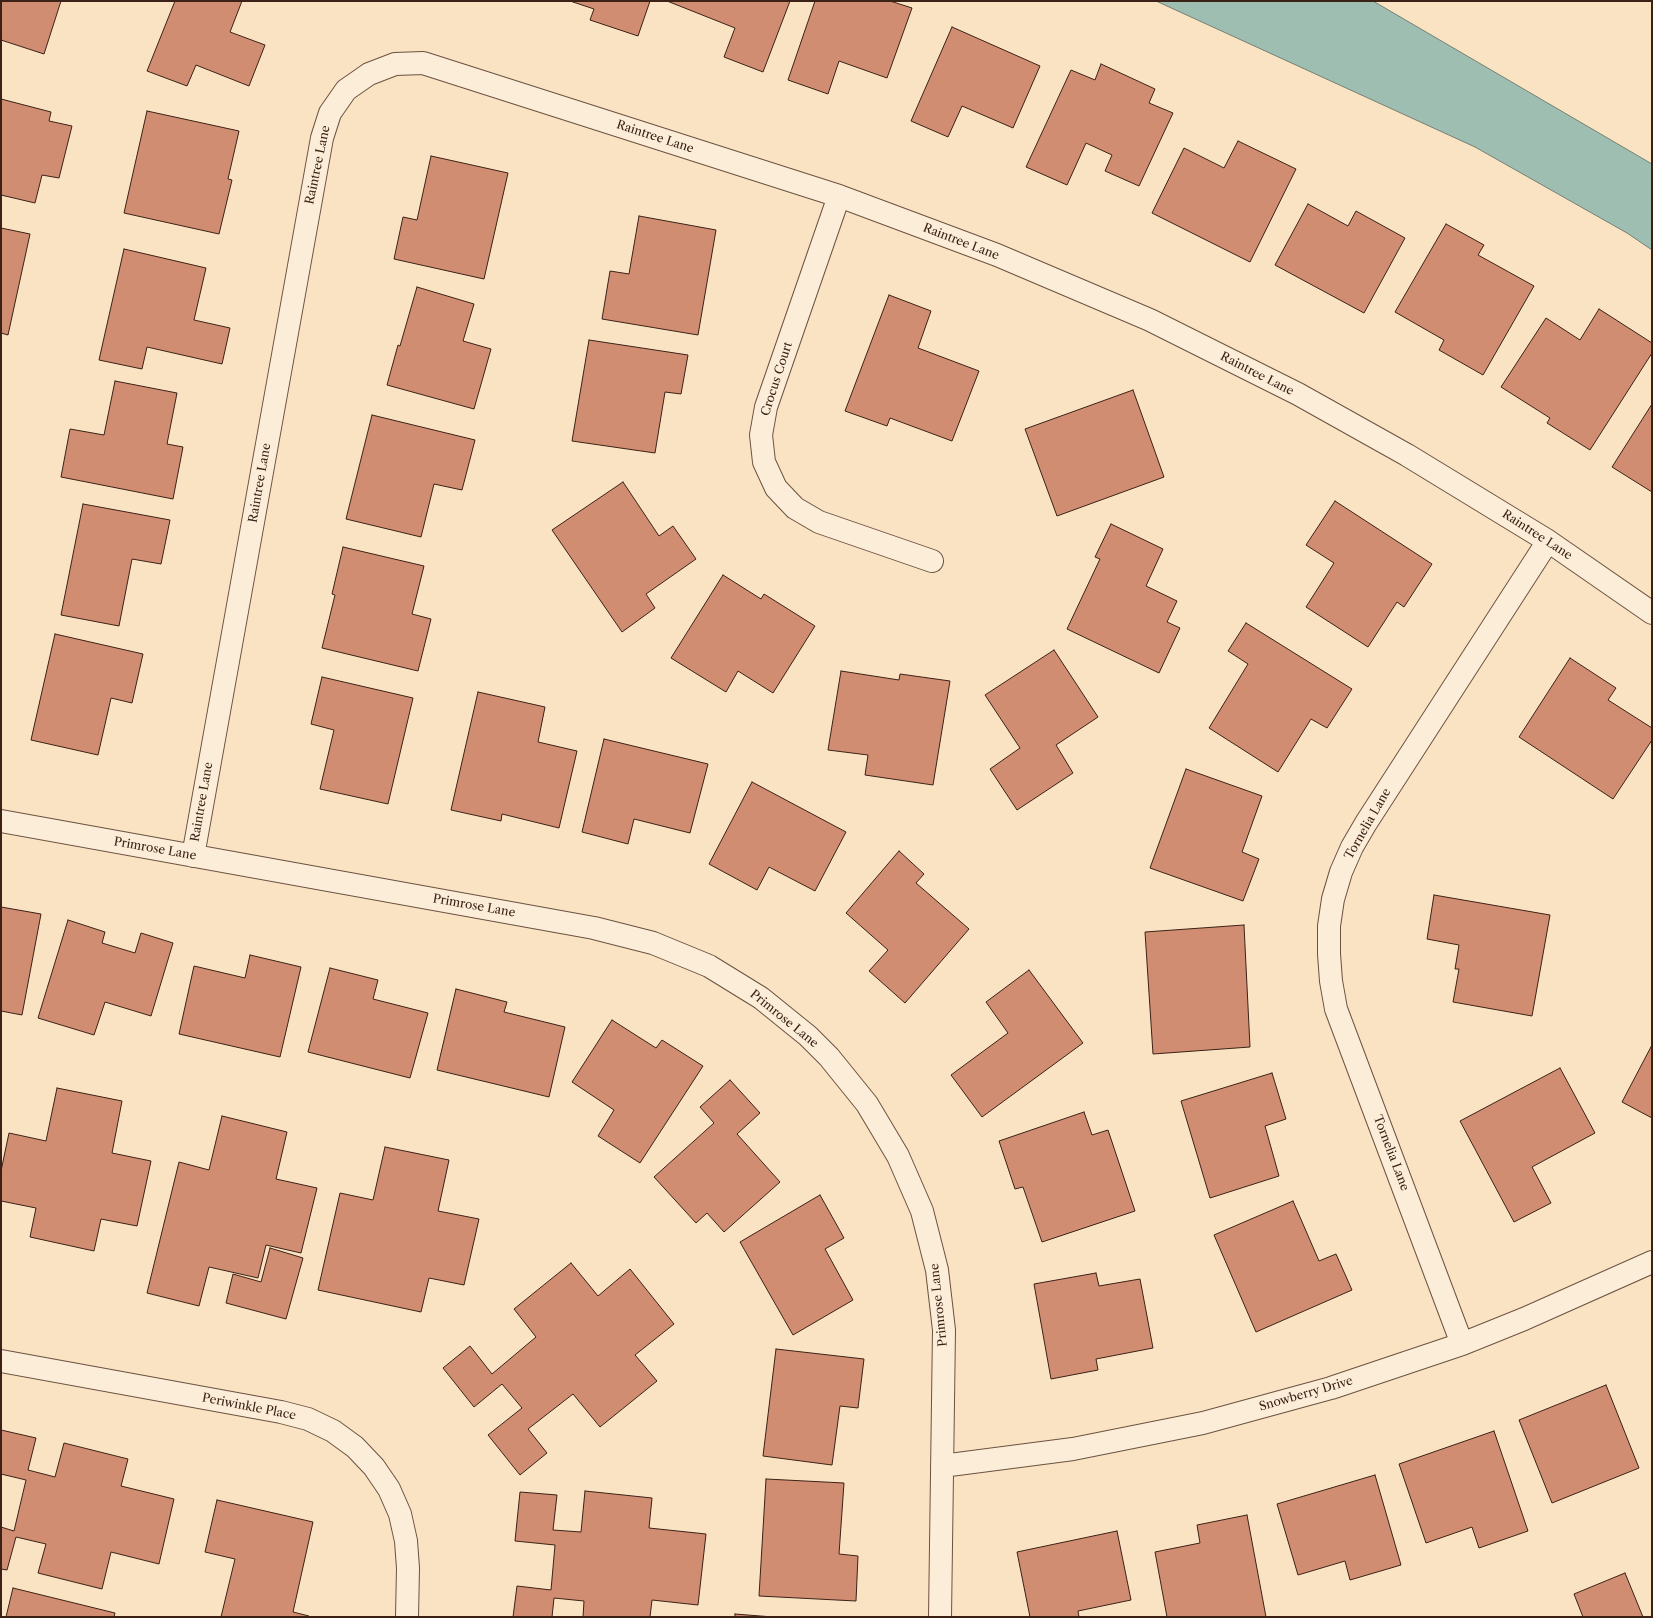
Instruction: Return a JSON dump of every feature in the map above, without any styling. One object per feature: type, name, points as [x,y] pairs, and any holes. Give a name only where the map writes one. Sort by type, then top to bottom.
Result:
[{"type":"street","name":"Raintree Lane","points":[[193,856],[322,138],[330,113],[346,90],[369,74],[395,64],[423,63],[839,196],[998,255],[1150,320],[1298,394],[1407,455],[1548,541],[1652,613]]},
{"type":"street","name":"Crocus Court","points":[[839,196],[766,407],[761,435],[764,462],[776,488],[794,508],[819,522],[932,561]]},
{"type":"street","name":"Tornelia Lane","points":[[1462,1344],[1336,1009],[1328,954],[1329,926],[1333,899],[1341,872],[1359,835],[1548,541]]},
{"type":"street","name":"Primrose Lane","points":[[1,821],[594,928],[653,943],[709,966],[761,998],[808,1036],[829,1057],[867,1104],[898,1156],[922,1211],[937,1270],[944,1330],[940,1617]]},
{"type":"street","name":"Snowberry Drive","points":[[942,1466],[1073,1449],[1203,1423],[1331,1388],[1462,1344],[1524,1319],[1652,1262]]},
{"type":"street","name":"Periwinkle Place","points":[[1,1361],[281,1412],[308,1419],[333,1431],[355,1447],[374,1467],[389,1489],[400,1514],[406,1541],[408,1568],[407,1617]]},
{"type":"shaded area","points":[[1156,1],[1373,1],[1652,164],[1652,250],[1627,233],[1475,147]]},
{"type":"building","points":[[1,1],[61,1],[44,54],[1,40]]},
{"type":"building","points":[[175,1],[242,1],[230,32],[265,45],[249,86],[196,65],[187,86],[147,71]]},
{"type":"building","points":[[570,1],[650,1],[638,36],[590,20],[594,9]]},
{"type":"building","points":[[667,1],[790,1],[763,72],[724,57],[735,28]]},
{"type":"building","points":[[815,1],[890,1],[912,8],[887,78],[839,61],[828,94],[788,80]]},
{"type":"building","points":[[952,27],[1040,66],[1013,128],[962,106],[948,137],[911,121]]},
{"type":"building","points":[[1101,64],[1155,89],[1149,103],[1173,113],[1139,186],[1105,171],[1112,155],[1086,143],[1067,185],[1026,167],[1071,70],[1095,80]]},
{"type":"building","points":[[1,99],[51,112],[49,121],[72,126],[59,178],[42,175],[35,203],[1,195]]},
{"type":"building","points":[[147,111],[239,131],[228,179],[232,180],[219,234],[124,213]]},
{"type":"building","points":[[1238,141],[1296,169],[1250,262],[1152,213],[1184,148],[1224,168]]},
{"type":"building","points":[[431,156],[508,173],[484,279],[394,259],[403,217],[417,220]]},
{"type":"building","points":[[1308,204],[1348,226],[1356,211],[1405,238],[1364,313],[1275,265]]},
{"type":"building","points":[[639,216],[716,230],[698,335],[602,319],[610,271],[629,274]]},
{"type":"building","points":[[1446,224],[1484,245],[1478,255],[1534,286],[1483,375],[1439,350],[1444,340],[1395,312]]},
{"type":"building","points":[[1,228],[30,234],[8,335],[1,333]]},
{"type":"building","points":[[124,249],[206,268],[194,320],[230,328],[222,364],[147,347],[142,369],[99,360]]},
{"type":"building","points":[[417,287],[474,304],[463,341],[491,349],[474,409],[387,385]]},
{"type":"building","points":[[889,295],[931,311],[918,348],[979,371],[952,441],[890,418],[887,426],[845,411]]},
{"type":"building","points":[[1599,309],[1652,343],[1652,353],[1590,450],[1547,423],[1550,418],[1501,387],[1546,318],[1580,340]]},
{"type":"building","points":[[589,340],[688,355],[681,394],[665,392],[655,453],[572,441]]},
{"type":"building","points":[[115,381],[177,393],[167,444],[183,447],[173,499],[61,477],[70,429],[104,435]]},
{"type":"building","points":[[1133,390],[1164,477],[1057,516],[1025,429]]},
{"type":"building","points":[[1652,404],[1652,492],[1612,467]]},
{"type":"building","points":[[372,415],[475,440],[462,490],[434,484],[421,537],[346,519]]},
{"type":"building","points":[[623,482],[659,536],[673,526],[696,559],[646,594],[655,608],[622,632],[552,530]]},
{"type":"building","points":[[1335,501],[1432,564],[1404,607],[1397,602],[1368,647],[1306,607],[1334,563],[1306,545]]},
{"type":"building","points":[[83,504],[170,520],[161,564],[132,559],[119,626],[61,615]]},
{"type":"building","points":[[1111,524],[1163,549],[1146,586],[1177,601],[1167,622],[1180,628],[1159,673],[1067,629],[1100,559],[1095,557]]},
{"type":"building","points":[[343,547],[424,566],[412,614],[431,619],[418,671],[322,648],[335,595],[332,594]]},
{"type":"building","points":[[723,575],[761,599],[764,594],[815,626],[773,693],[738,671],[726,692],[671,658]]},
{"type":"building","points":[[1246,623],[1352,689],[1327,728],[1311,719],[1278,772],[1209,728],[1248,664],[1228,651]]},
{"type":"building","points":[[55,634],[143,654],[132,703],[111,698],[98,755],[31,740]]},
{"type":"building","points":[[1054,650],[1098,717],[1056,745],[1073,773],[1017,810],[990,769],[1020,748],[985,695]]},
{"type":"building","points":[[1570,658],[1616,688],[1608,700],[1652,728],[1652,740],[1613,799],[1519,737]]},
{"type":"building","points":[[841,671],[899,680],[900,674],[950,681],[933,785],[865,775],[868,755],[828,750]]},
{"type":"building","points":[[322,677],[413,698],[388,804],[320,789],[334,730],[311,724]]},
{"type":"building","points":[[478,692],[545,707],[538,742],[577,751],[559,828],[502,814],[501,821],[451,810]]},
{"type":"building","points":[[604,739],[708,764],[690,833],[634,819],[628,844],[582,832]]},
{"type":"building","points":[[1186,769],[1262,796],[1242,852],[1259,859],[1243,901],[1150,868]]},
{"type":"building","points":[[752,782],[846,832],[815,891],[769,867],[757,890],[709,864]]},
{"type":"building","points":[[899,851],[924,874],[916,883],[969,929],[905,1003],[869,971],[888,950],[846,913]]},
{"type":"building","points":[[1434,895],[1550,915],[1532,1016],[1453,1002],[1459,969],[1455,969],[1459,945],[1427,939]]},
{"type":"building","points":[[1,907],[41,914],[22,1015],[1,1011]]},
{"type":"building","points":[[68,920],[105,932],[102,943],[135,953],[141,933],[173,943],[151,1016],[105,1002],[94,1035],[38,1018]]},
{"type":"building","points":[[1244,925],[1250,1047],[1153,1054],[1145,932]]},
{"type":"building","points":[[250,955],[301,967],[280,1057],[179,1034],[194,966],[245,978]]},
{"type":"building","points":[[330,968],[378,980],[373,999],[428,1013],[410,1078],[308,1052]]},
{"type":"building","points":[[1029,970],[1083,1043],[982,1117],[951,1075],[1008,1033],[986,1002]]},
{"type":"building","points":[[456,989],[507,1002],[504,1012],[565,1027],[549,1097],[437,1070]]},
{"type":"building","points":[[612,1020],[656,1048],[662,1040],[703,1066],[640,1163],[598,1136],[614,1110],[572,1082]]},
{"type":"building","points":[[1652,1045],[1652,1118],[1622,1102]]},
{"type":"building","points":[[1560,1068],[1595,1133],[1532,1167],[1551,1203],[1514,1222],[1460,1121]]},
{"type":"building","points":[[1272,1073],[1286,1119],[1265,1126],[1279,1176],[1210,1198],[1181,1101]]},
{"type":"building","points":[[730,1080],[760,1113],[737,1134],[780,1182],[724,1232],[707,1213],[696,1223],[654,1177],[714,1123],[700,1107]]},
{"type":"building","points":[[57,1088],[122,1101],[112,1153],[151,1161],[137,1226],[101,1219],[94,1251],[30,1237],[36,1208],[1,1201],[1,1171],[9,1133],[46,1141]]},
{"type":"building","points":[[1084,1112],[1092,1135],[1108,1130],[1135,1211],[1042,1242],[1023,1187],[1015,1189],[999,1141]]},
{"type":"building","points":[[222,1116],[287,1132],[276,1179],[317,1188],[301,1253],[266,1245],[258,1278],[209,1267],[199,1306],[147,1293],[179,1162],[209,1170]]},
{"type":"building","points":[[385,1147],[449,1160],[438,1211],[479,1219],[464,1285],[429,1278],[421,1312],[318,1290],[340,1193],[373,1200]]},
{"type":"building","points":[[820,1195],[844,1238],[825,1249],[853,1300],[793,1335],[740,1242]]},
{"type":"building","points":[[1293,1201],[1319,1261],[1336,1254],[1352,1290],[1256,1332],[1214,1235]]},
{"type":"building","points":[[270,1248],[303,1258],[286,1319],[226,1303],[233,1274],[261,1282]]},
{"type":"building","points":[[571,1263],[598,1296],[630,1269],[674,1324],[635,1355],[657,1381],[600,1427],[573,1394],[528,1429],[547,1453],[520,1475],[488,1435],[522,1408],[502,1384],[474,1407],[443,1368],[470,1346],[492,1374],[536,1337],[514,1309]]},
{"type":"building","points":[[1096,1273],[1099,1286],[1140,1279],[1153,1348],[1096,1359],[1098,1370],[1051,1379],[1034,1284]]},
{"type":"building","points":[[776,1349],[864,1359],[858,1408],[840,1406],[832,1465],[763,1456]]},
{"type":"building","points":[[1606,1385],[1639,1468],[1552,1503],[1519,1420]]},
{"type":"building","points":[[1,1430],[36,1438],[28,1470],[55,1477],[64,1443],[128,1459],[121,1486],[174,1499],[159,1564],[111,1552],[102,1589],[38,1573],[46,1544],[16,1537],[7,1570],[1,1569],[1,1527],[14,1531],[26,1480],[1,1474]]},
{"type":"building","points":[[1494,1431],[1528,1531],[1479,1548],[1472,1527],[1426,1543],[1399,1464]]},
{"type":"building","points":[[1375,1475],[1401,1565],[1350,1580],[1345,1561],[1298,1575],[1277,1504]]},
{"type":"building","points":[[766,1479],[844,1483],[839,1554],[858,1556],[856,1601],[759,1596]]},
{"type":"building","points":[[585,1491],[652,1498],[649,1528],[706,1534],[698,1605],[652,1600],[650,1617],[583,1617],[584,1601],[554,1598],[552,1617],[513,1617],[517,1586],[551,1590],[555,1545],[515,1541],[520,1492],[557,1495],[553,1530],[581,1532]]},
{"type":"building","points":[[217,1500],[313,1522],[293,1612],[309,1616],[308,1617],[221,1617],[235,1559],[205,1552]]},
{"type":"building","points":[[1247,1515],[1266,1617],[1167,1617],[1155,1552],[1200,1543],[1197,1525]]},
{"type":"building","points":[[1117,1531],[1131,1600],[1078,1611],[1079,1617],[1030,1617],[1017,1552]]},
{"type":"building","points":[[1625,1573],[1643,1617],[1583,1617],[1574,1594]]},
{"type":"building","points":[[13,1588],[115,1613],[114,1617],[6,1617]]},
{"type":"building","points":[[735,1614],[773,1617],[735,1617]]}]
